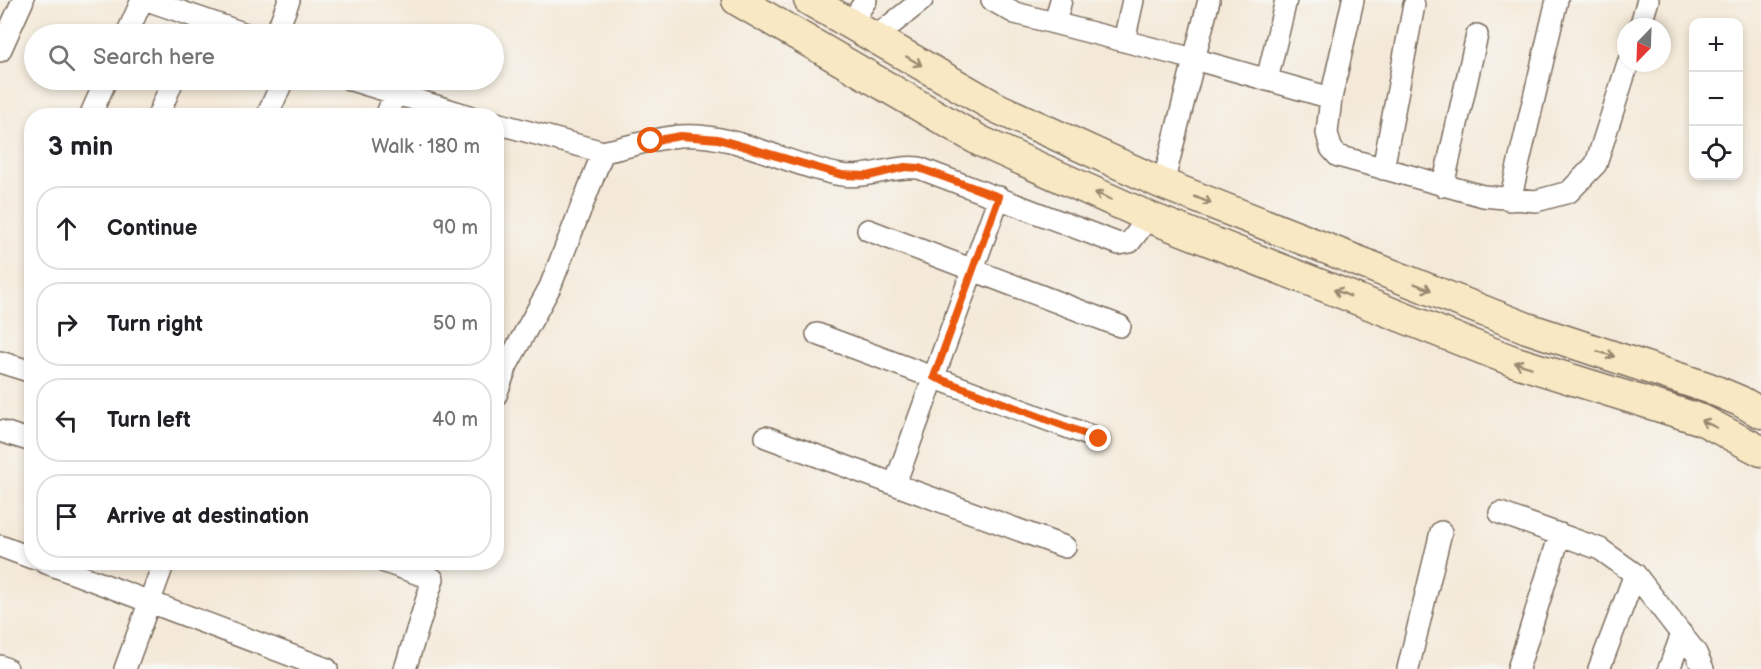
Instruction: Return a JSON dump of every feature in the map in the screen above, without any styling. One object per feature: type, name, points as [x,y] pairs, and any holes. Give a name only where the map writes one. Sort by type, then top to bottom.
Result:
[{"type":"street","points":[[0,51],[23,0]]},
{"type":"street","points":[[131,24],[142,0]]},
{"type":"street","points":[[147,0],[191,24]]},
{"type":"street","points":[[280,24],[289,0]]},
{"type":"street","points":[[737,0],[980,141],[1149,217],[1513,361],[1702,420],[1761,451]]},
{"type":"street","points":[[809,0],[864,20],[997,108],[1163,184],[1527,328],[1709,388],[1761,413]]},
{"type":"street","points":[[864,20],[922,0]]},
{"type":"street","points":[[992,0],[1015,13],[1194,59],[1331,98]]},
{"type":"street","points":[[1055,23],[1061,0]]},
{"type":"street","points":[[1124,41],[1133,0]]},
{"type":"street","points":[[1163,184],[1209,0]]},
{"type":"street","points":[[1267,80],[1286,0]]},
{"type":"street","points":[[1353,0],[1331,98],[1327,133],[1331,148],[1338,156],[1443,186],[1510,200],[1536,201],[1569,192],[1596,164],[1626,72]]},
{"type":"street","points":[[1510,200],[1557,0]]},
{"type":"street","points":[[1643,18],[1648,0]]},
{"type":"street","points":[[1383,169],[1414,5]]},
{"type":"street","points":[[1443,186],[1478,35]]},
{"type":"street","points":[[94,108],[102,90]]},
{"type":"street","points":[[161,108],[169,90]]},
{"type":"street","points":[[271,108],[279,90]]},
{"type":"street","points":[[382,90],[442,108]]},
{"type":"street","points":[[389,108],[395,94]]},
{"type":"street","points":[[504,127],[603,152],[681,136],[718,139],[842,175],[868,176],[905,167],[919,168],[1119,244],[1130,242],[1149,217]]},
{"type":"street","points":[[504,360],[550,287],[603,152]]},
{"type":"street","points":[[895,484],[999,197]]},
{"type":"street","points":[[868,230],[1120,326]]},
{"type":"street","points":[[817,334],[1099,439]]},
{"type":"street","points":[[0,362],[24,370]]},
{"type":"street","points":[[0,430],[24,438]]},
{"type":"street","points":[[766,437],[1065,547]]},
{"type":"street","points":[[1500,513],[1600,549],[1635,574],[1696,653],[1703,669]]},
{"type":"street","points":[[1408,669],[1441,532]]},
{"type":"street","points":[[1518,669],[1560,534]]},
{"type":"street","points":[[0,546],[24,555]]},
{"type":"street","points":[[65,570],[327,669]]},
{"type":"street","points":[[125,669],[161,570]]},
{"type":"street","points":[[405,669],[436,571]]},
{"type":"street","points":[[1599,669],[1635,574]]},
{"type":"street","points":[[1669,669],[1682,634]]},
{"type":"street","points":[[0,666],[8,669]]},
{"type":"route","points":[[651,141],[681,136],[718,139],[842,175],[868,176],[905,167],[919,168],[999,197],[934,377],[1099,439]]}]
